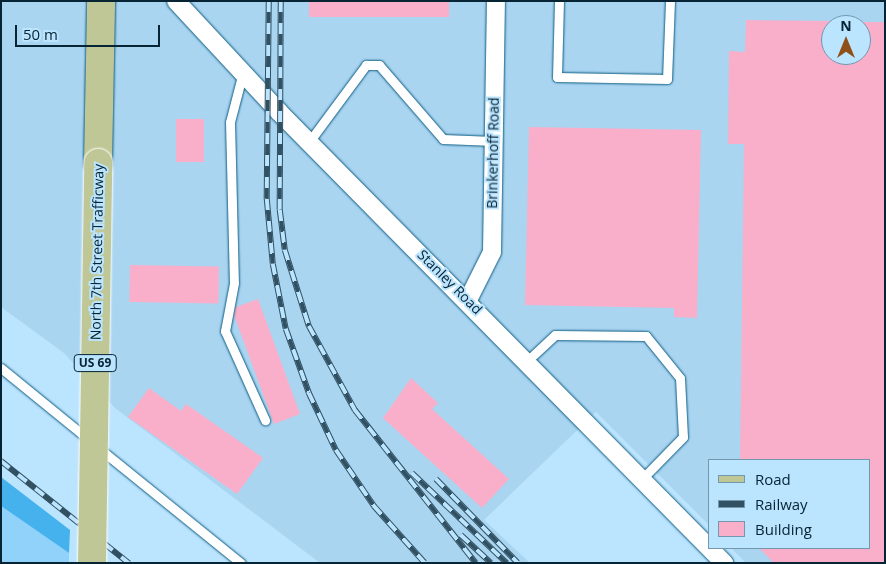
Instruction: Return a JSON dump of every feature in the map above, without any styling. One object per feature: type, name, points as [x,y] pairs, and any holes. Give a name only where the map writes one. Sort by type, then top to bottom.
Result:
[{"type":"main road","name":"North 7th Street Trafficway","points":[[92,563],[101,1]]},
{"type":"street","name":"Stanley Road","points":[[176,1],[309,142],[468,300],[708,546]]},
{"type":"street","name":"Brinkerhoff Road","points":[[468,300],[492,252],[496,1]]},
{"type":"street","name":"Stanley Road","points":[[710,549],[724,563]]},
{"type":"lane","points":[[558,1],[557,77],[667,78],[670,1]]},
{"type":"lane","points":[[309,142],[366,65],[379,65],[443,139],[494,141]]},
{"type":"lane","points":[[243,72],[230,122],[234,283],[225,331],[265,420]]},
{"type":"lane","points":[[528,361],[555,336],[646,336],[680,378],[683,436],[642,478]]},
{"type":"lane","points":[[1,368],[241,563]]},
{"type":"shaded area","points":[[1,1],[885,1],[885,563],[746,563],[732,549],[871,549],[871,459],[708,459],[708,524],[596,412],[484,520],[530,563],[320,563],[115,408],[64,353],[1,307]]},
{"type":"shaded area","points":[[1,477],[70,530],[69,553],[1,506]]},
{"type":"shaded area","points":[[1,506],[69,553],[69,563],[1,563]]},
{"type":"building","points":[[309,1],[449,1],[449,17],[309,17]]},
{"type":"building","points":[[746,20],[821,21],[821,65],[871,65],[871,22],[885,22],[885,563],[774,563],[760,549],[871,549],[871,459],[740,459],[744,144],[728,144],[729,51],[745,52]]},
{"type":"building","points":[[176,119],[204,119],[204,162],[176,162]]},
{"type":"building","points":[[529,127],[701,130],[697,318],[674,317],[674,308],[525,305]]},
{"type":"building","points":[[130,265],[219,267],[218,304],[129,302]]},
{"type":"building","points":[[258,299],[300,414],[274,424],[234,315],[236,307]]},
{"type":"building","points":[[411,378],[438,403],[432,409],[509,479],[482,508],[383,418]]},
{"type":"building","points":[[149,388],[181,411],[186,404],[263,458],[237,494],[128,417]]},
{"type":"railway","points":[[269,1],[267,199],[273,264],[286,329],[309,393],[336,450],[374,506],[425,563]]},
{"type":"railway","points":[[281,1],[280,210],[285,250],[309,326],[355,410],[476,563]]},
{"type":"railway","points":[[1,461],[129,563]]},
{"type":"railway","points":[[412,473],[507,563]]},
{"type":"railway","points":[[436,479],[518,563]]},
{"type":"railway","points":[[461,535],[491,563]]}]
